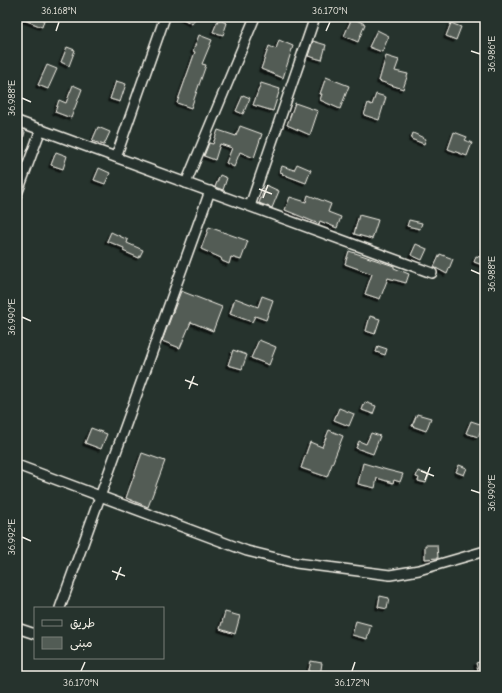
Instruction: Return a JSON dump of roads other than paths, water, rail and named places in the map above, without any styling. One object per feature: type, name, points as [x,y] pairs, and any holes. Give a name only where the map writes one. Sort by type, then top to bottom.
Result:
[{"type":"street","points":[[116,157],[165,17]]},
{"type":"street","points":[[186,183],[255,17]]},
{"type":"street","points":[[250,206],[315,17]]},
{"type":"street","points":[[17,121],[432,273]]},
{"type":"street","points":[[17,194],[41,129]]},
{"type":"street","points":[[60,607],[210,191]]},
{"type":"street","points":[[17,465],[247,551],[296,563],[390,575],[419,570],[483,551],[485,561]]},
{"type":"street","points":[[17,628],[34,634]]}]
